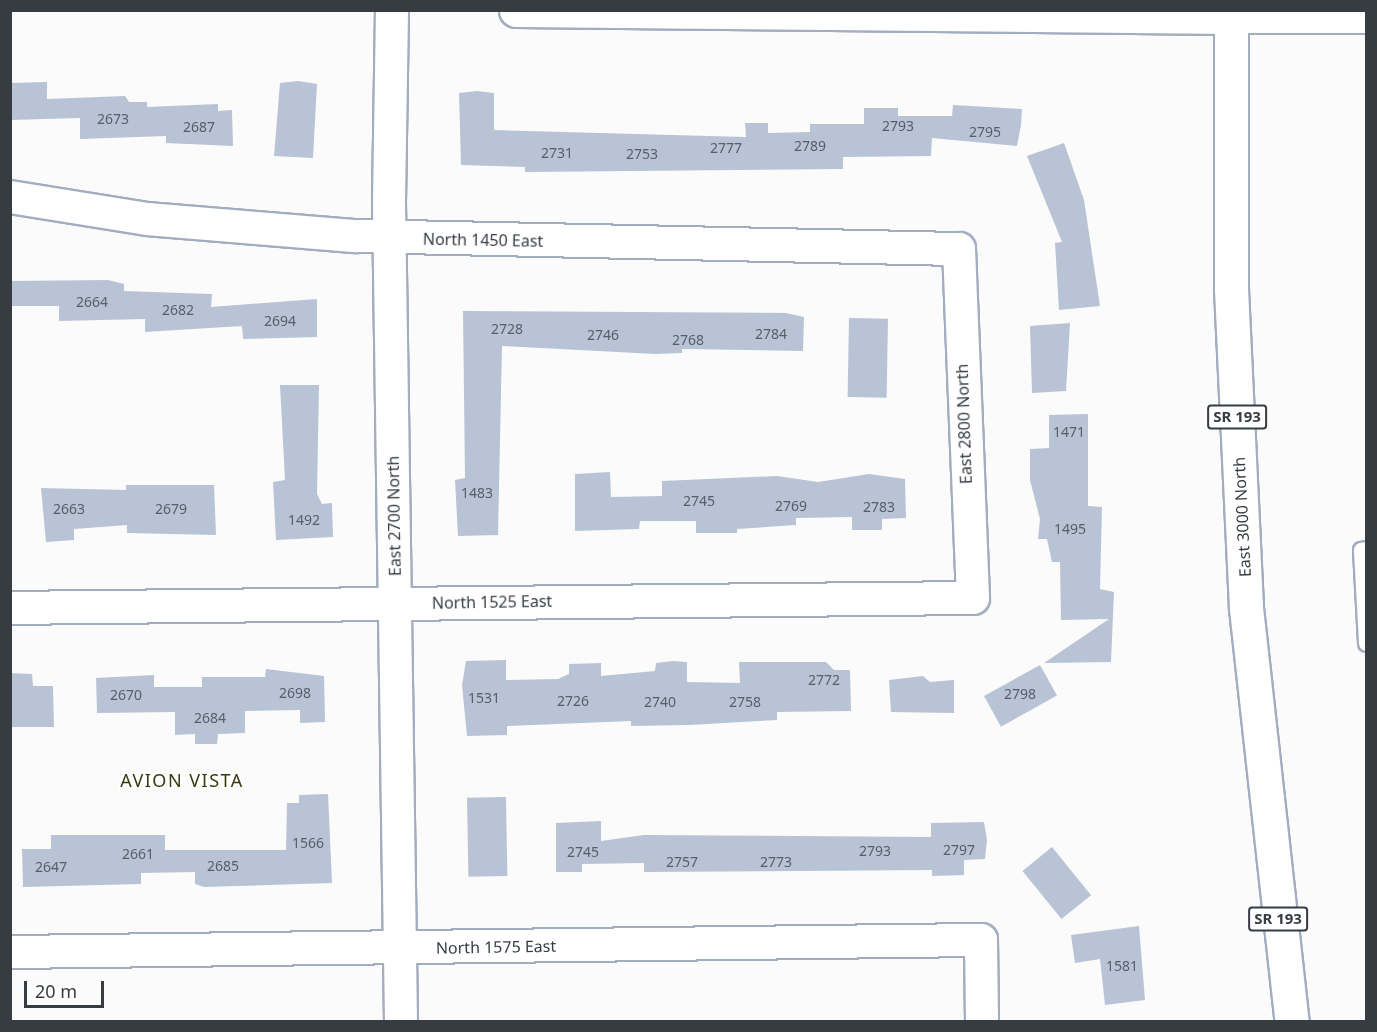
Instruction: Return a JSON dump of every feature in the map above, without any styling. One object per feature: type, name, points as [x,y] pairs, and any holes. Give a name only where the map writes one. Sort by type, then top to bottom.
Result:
[{"type":"main road","points":[[516,10],[1231,14]]},
{"type":"main road","name":"East 3000 North","points":[[1231,14],[1232,289],[1246,608],[1292,1022]]},
{"type":"street","name":"East 2700 North","points":[[392,10],[390,238],[397,604],[401,1022]]},
{"type":"street","points":[[1231,14],[1366,17]]},
{"type":"street","name":"North 1450 East","points":[[10,197],[147,219],[390,238],[959,249]]},
{"type":"street","name":"East 2800 North","points":[[959,249],[973,598]]},
{"type":"street","name":"North 1525 East","points":[[10,608],[973,598]]},
{"type":"street","name":"North 1575 East","points":[[10,952],[981,940],[982,1022]]},
{"type":"lane","points":[[1366,549],[1361,550],[1366,643]]},
{"type":"building","points":[[298,81],[317,84],[313,158],[274,156],[280,83]]},
{"type":"building","points":[[47,82],[47,99],[125,96],[129,102],[147,102],[147,107],[218,104],[218,111],[232,110],[233,146],[166,143],[166,136],[80,139],[80,118],[10,120],[10,83]]},
{"type":"building","points":[[477,91],[494,93],[494,130],[746,137],[745,123],[768,123],[768,133],[810,132],[810,124],[864,124],[864,108],[898,108],[898,116],[952,116],[953,105],[1022,109],[1017,146],[932,138],[931,156],[843,157],[843,169],[525,172],[525,167],[461,165],[459,93]]},
{"type":"building","points":[[1064,143],[1084,200],[1100,306],[1059,310],[1055,243],[1062,242],[1027,156]]},
{"type":"building","points":[[108,280],[124,284],[124,291],[212,294],[211,307],[317,299],[317,337],[243,339],[242,326],[145,332],[145,319],[59,321],[59,306],[10,306],[10,281]]},
{"type":"building","points":[[463,311],[786,313],[804,317],[803,351],[682,349],[682,353],[655,354],[502,346],[498,535],[458,536],[455,480],[465,478]]},
{"type":"building","points":[[849,318],[888,319],[887,398],[848,397]]},
{"type":"building","points":[[1070,323],[1066,391],[1032,393],[1030,326]]},
{"type":"building","points":[[280,385],[319,385],[317,494],[322,504],[332,503],[333,537],[276,540],[273,482],[285,480]]},
{"type":"building","points":[[1088,414],[1088,506],[1102,507],[1100,589],[1114,592],[1111,662],[1044,663],[1109,619],[1061,620],[1060,562],[1052,562],[1047,539],[1038,539],[1040,519],[1030,480],[1030,449],[1049,448],[1049,415]]},
{"type":"building","points":[[610,472],[611,497],[662,496],[662,481],[777,476],[818,482],[869,474],[905,479],[906,518],[882,519],[882,530],[852,530],[852,517],[796,518],[796,525],[737,529],[737,533],[696,533],[696,521],[640,521],[639,529],[575,531],[575,474]]},
{"type":"building","points":[[126,485],[214,485],[216,535],[127,533],[127,525],[74,529],[74,540],[46,542],[41,488],[126,490]]},
{"type":"building","points":[[506,660],[506,680],[558,679],[569,674],[569,664],[601,663],[601,676],[655,671],[656,663],[673,661],[687,662],[687,682],[740,683],[739,662],[826,662],[834,670],[850,670],[851,711],[777,712],[777,720],[689,725],[631,726],[631,721],[507,726],[507,735],[467,736],[462,685],[466,661]]},
{"type":"building","points":[[1040,665],[1057,696],[1001,727],[984,696]]},
{"type":"building","points":[[266,669],[324,676],[325,722],[300,723],[300,710],[245,711],[245,733],[218,734],[217,744],[195,744],[195,734],[175,735],[175,712],[97,713],[96,678],[154,675],[154,687],[202,687],[202,677],[265,677]]},
{"type":"building","points":[[10,673],[32,674],[33,686],[53,686],[54,727],[10,727]]},
{"type":"building","points":[[923,676],[930,682],[954,680],[954,713],[891,712],[889,680]]},
{"type":"building","points":[[328,794],[332,883],[204,887],[195,884],[195,872],[141,873],[141,884],[23,887],[22,849],[51,849],[51,835],[165,835],[165,850],[286,850],[287,803],[299,803],[299,795]]},
{"type":"building","points":[[506,797],[507,876],[468,877],[467,798]]},
{"type":"building","points":[[601,821],[601,841],[644,835],[931,837],[931,823],[984,822],[987,840],[985,859],[964,860],[964,875],[932,876],[932,870],[644,872],[644,863],[582,864],[582,872],[556,872],[556,823]]},
{"type":"building","points":[[1052,847],[1091,895],[1061,919],[1022,871]]},
{"type":"building","points":[[1139,926],[1145,1000],[1105,1005],[1100,959],[1075,963],[1071,935]]},
{"type":"district","name":"AVION VISTA","points":[[182,780]]}]
